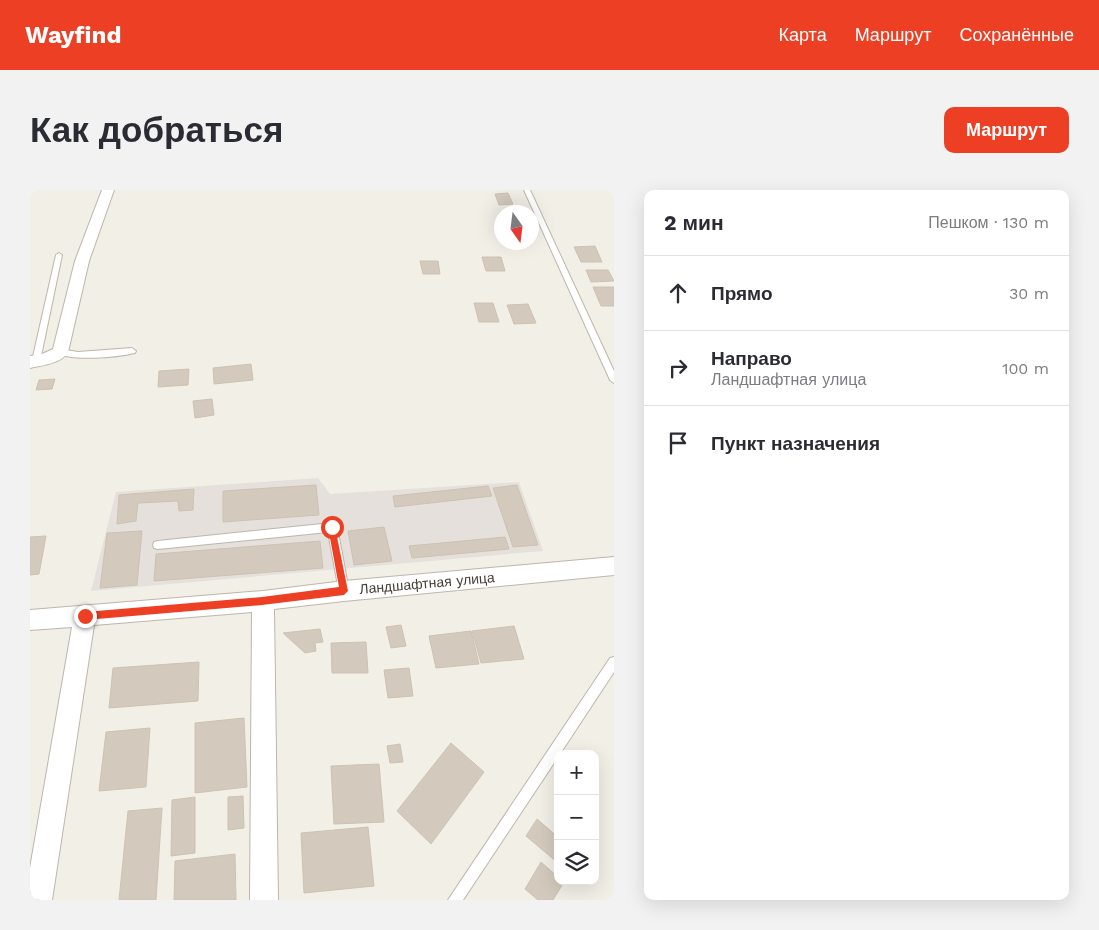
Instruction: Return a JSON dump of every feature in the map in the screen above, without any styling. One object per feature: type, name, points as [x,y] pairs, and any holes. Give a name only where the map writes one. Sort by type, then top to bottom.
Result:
[{"type":"street","points":[[33,361],[46,359],[60,352],[82,261],[108,190]]},
{"type":"street","name":"Ландшафтная улица","points":[[30,620],[262,601],[344,591],[614,566]]},
{"type":"street","points":[[262,601],[264,900]]},
{"type":"street","points":[[38,900],[85,616]]},
{"type":"lane","points":[[528,190],[614,380]]},
{"type":"lane","points":[[33,361],[59,255]]},
{"type":"lane","points":[[60,352],[78,355],[132,352]]},
{"type":"lane","points":[[158,545],[332,527],[344,591]]},
{"type":"lane","points":[[455,900],[614,662]]},
{"type":"shaded area","points":[[318,478],[330,494],[519,482],[543,551],[91,591],[116,492]]},
{"type":"building","points":[[508,193],[513,204],[499,205],[495,194]]},
{"type":"building","points":[[595,246],[602,262],[581,262],[574,247]]},
{"type":"building","points":[[482,257],[501,257],[505,271],[486,271]]},
{"type":"building","points":[[420,261],[438,261],[440,274],[423,274]]},
{"type":"building","points":[[586,270],[608,270],[614,281],[591,282]]},
{"type":"building","points":[[593,287],[614,287],[614,306],[601,306]]},
{"type":"building","points":[[474,303],[493,303],[499,322],[479,322]]},
{"type":"building","points":[[528,304],[536,323],[514,324],[507,305]]},
{"type":"building","points":[[251,364],[253,380],[214,384],[213,368]]},
{"type":"building","points":[[189,369],[188,385],[158,387],[159,371]]},
{"type":"building","points":[[55,379],[52,389],[36,390],[39,380]]},
{"type":"building","points":[[212,399],[214,415],[195,418],[193,401]]},
{"type":"building","points":[[316,485],[319,515],[223,522],[223,491]]},
{"type":"building","points":[[517,485],[538,545],[513,547],[493,488]]},
{"type":"building","points":[[488,486],[492,496],[395,507],[393,496]]},
{"type":"building","points":[[194,489],[193,510],[179,511],[178,501],[138,503],[136,521],[117,524],[119,495]]},
{"type":"building","points":[[384,527],[392,561],[354,565],[348,531]]},
{"type":"building","points":[[142,531],[137,585],[100,588],[107,533]]},
{"type":"building","points":[[46,536],[39,574],[30,575],[30,537]]},
{"type":"building","points":[[505,537],[509,549],[412,558],[409,546]]},
{"type":"building","points":[[320,541],[323,568],[154,581],[156,554]]},
{"type":"building","points":[[401,625],[406,646],[391,648],[386,627]]},
{"type":"building","points":[[514,626],[524,659],[481,663],[472,631]]},
{"type":"building","points":[[320,629],[323,642],[315,643],[316,651],[305,653],[283,633]]},
{"type":"building","points":[[471,631],[479,664],[436,668],[429,636]]},
{"type":"building","points":[[366,642],[368,673],[332,673],[331,643]]},
{"type":"building","points":[[199,662],[198,701],[109,708],[113,668]]},
{"type":"building","points":[[409,668],[413,696],[388,698],[384,670]]},
{"type":"building","points":[[244,718],[247,787],[195,793],[195,723]]},
{"type":"building","points":[[150,728],[146,787],[99,791],[106,732]]},
{"type":"building","points":[[451,743],[484,772],[431,844],[397,811]]},
{"type":"building","points":[[400,744],[403,762],[390,763],[387,746]]},
{"type":"building","points":[[379,764],[384,822],[334,824],[331,766]]},
{"type":"building","points":[[243,796],[244,828],[228,830],[228,797]]},
{"type":"building","points":[[195,797],[195,853],[171,856],[172,800]]},
{"type":"building","points":[[162,808],[156,900],[119,900],[128,811]]},
{"type":"building","points":[[537,819],[554,834],[554,860],[526,836]]},
{"type":"building","points":[[368,827],[374,886],[304,893],[301,833]]},
{"type":"building","points":[[235,854],[236,900],[174,900],[175,861]]},
{"type":"building","points":[[541,862],[554,873],[554,885],[562,885],[553,900],[538,900],[525,889]]},
{"type":"route","points":[[85,616],[262,601],[344,591],[332,527]]}]
